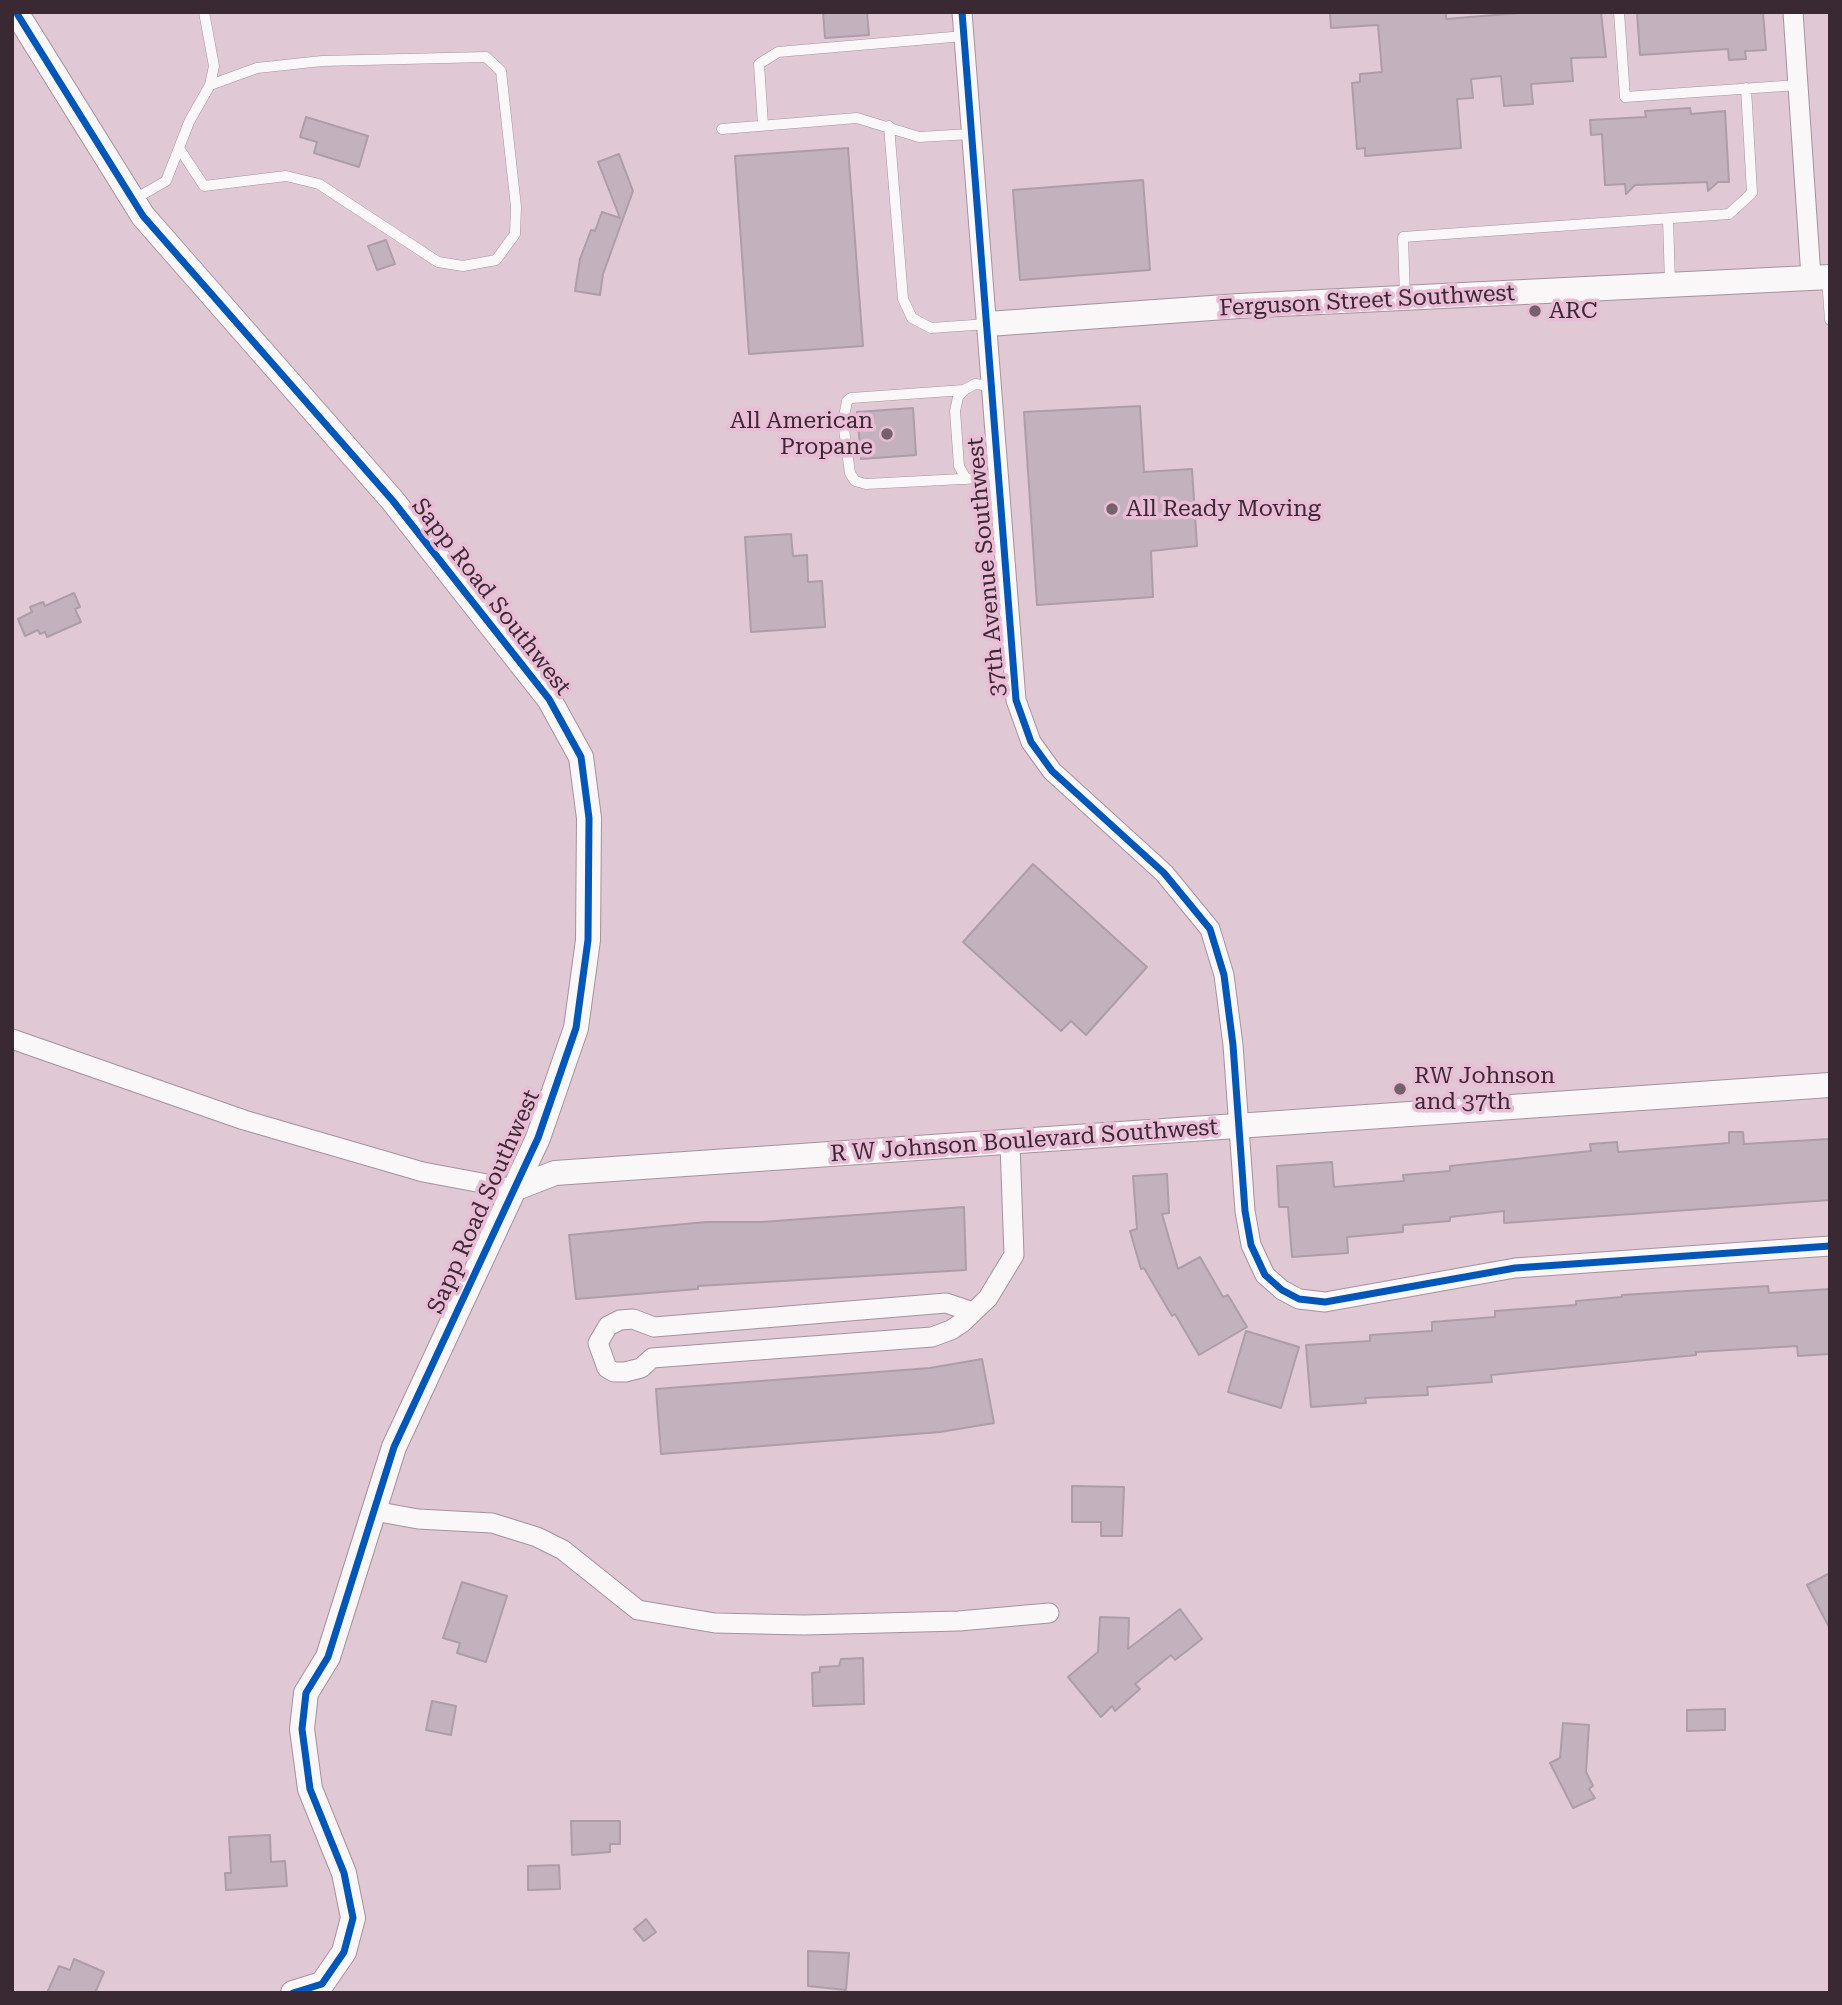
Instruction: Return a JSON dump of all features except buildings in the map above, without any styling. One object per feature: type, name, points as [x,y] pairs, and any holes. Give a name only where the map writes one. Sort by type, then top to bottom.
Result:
[{"type":"street","name":"Sapp Road Southwest","points":[[16,12],[143,216],[393,502],[549,699],[581,757],[589,818],[588,940],[576,1028],[538,1138],[394,1447],[328,1657],[306,1693],[302,1730],[310,1788],[344,1872],[353,1917],[344,1952],[322,1984],[293,1993]]},
{"type":"street","name":"37th Avenue Southwest","points":[[962,12],[1000,477],[1012,676],[1023,723],[1031,742],[1052,771],[1164,873],[1210,929],[1224,975],[1241,1125],[1245,1211],[1251,1245],[1265,1275],[1299,1299],[1325,1302],[1444,1279],[1576,1261],[1830,1246]]},
{"type":"street","points":[[1793,12],[1798,85],[1823,277]]},
{"type":"street","name":"Ferguson Street Southwest","points":[[988,324],[1239,306],[1823,277]]},
{"type":"street","points":[[12,1039],[244,1120],[423,1172],[514,1189]]},
{"type":"street","name":"R W Johnson Boulevard Southwest","points":[[514,1189],[555,1173],[1010,1144],[1241,1125],[1747,1094],[1830,1085]]},
{"type":"street","points":[[973,1312],[946,1303],[653,1327],[633,1320],[620,1320],[608,1326],[598,1343],[607,1368],[614,1372],[625,1372],[641,1368],[652,1358],[932,1337],[951,1330],[973,1312],[998,1285],[1014,1255],[1010,1144]]},
{"type":"street","points":[[374,1511],[418,1519],[492,1523],[537,1536],[563,1550],[638,1610],[715,1623],[908,1623],[1049,1614]]},
{"type":"lane","points":[[133,200],[166,181],[189,122],[210,85],[214,65],[204,12]]},
{"type":"lane","points":[[1619,12],[1625,97],[1798,85]]},
{"type":"lane","points":[[763,125],[760,64],[778,52],[964,36]]},
{"type":"lane","points":[[179,148],[204,186],[286,176],[319,184],[438,262],[463,266],[496,260],[515,234],[516,207],[501,71],[486,57],[322,61],[257,68],[210,85]]},
{"type":"lane","points":[[1405,299],[1403,237],[1728,214],[1752,193],[1746,88]]},
{"type":"lane","points":[[722,129],[857,118],[919,137],[971,134]]},
{"type":"lane","points":[[889,126],[904,299],[912,318],[931,327],[988,324]]},
{"type":"lane","points":[[1668,219],[1670,285]]},
{"type":"lane","points":[[1823,277],[1830,320]]},
{"type":"lane","points":[[966,479],[959,466],[955,411],[958,397],[975,384],[992,386]]},
{"type":"lane","points":[[964,390],[851,398],[846,401],[843,422],[850,473],[855,481],[866,484],[1000,477]]},
{"type":"cycle path","points":[[16,12],[143,216],[393,501],[549,699],[581,757],[589,818],[588,940],[576,1028],[538,1138],[394,1447],[328,1657],[306,1693],[302,1729],[310,1789],[344,1873],[353,1918],[344,1952],[322,1984],[293,1993]]},
{"type":"cycle path","points":[[962,12],[1016,700],[1031,742],[1052,771],[1164,873],[1210,929],[1224,975],[1233,1045],[1245,1211],[1251,1245],[1265,1275],[1282,1290],[1299,1299],[1325,1302],[1515,1268],[1830,1246]]},
{"type":"place","name":"ARC","points":[[1535,311]]},
{"type":"place","name":"All American Propane","points":[[887,434]]},
{"type":"place","name":"All Ready Moving","points":[[1112,509]]},
{"type":"place","name":"RW Johnson and 37th","points":[[1400,1089]]}]
